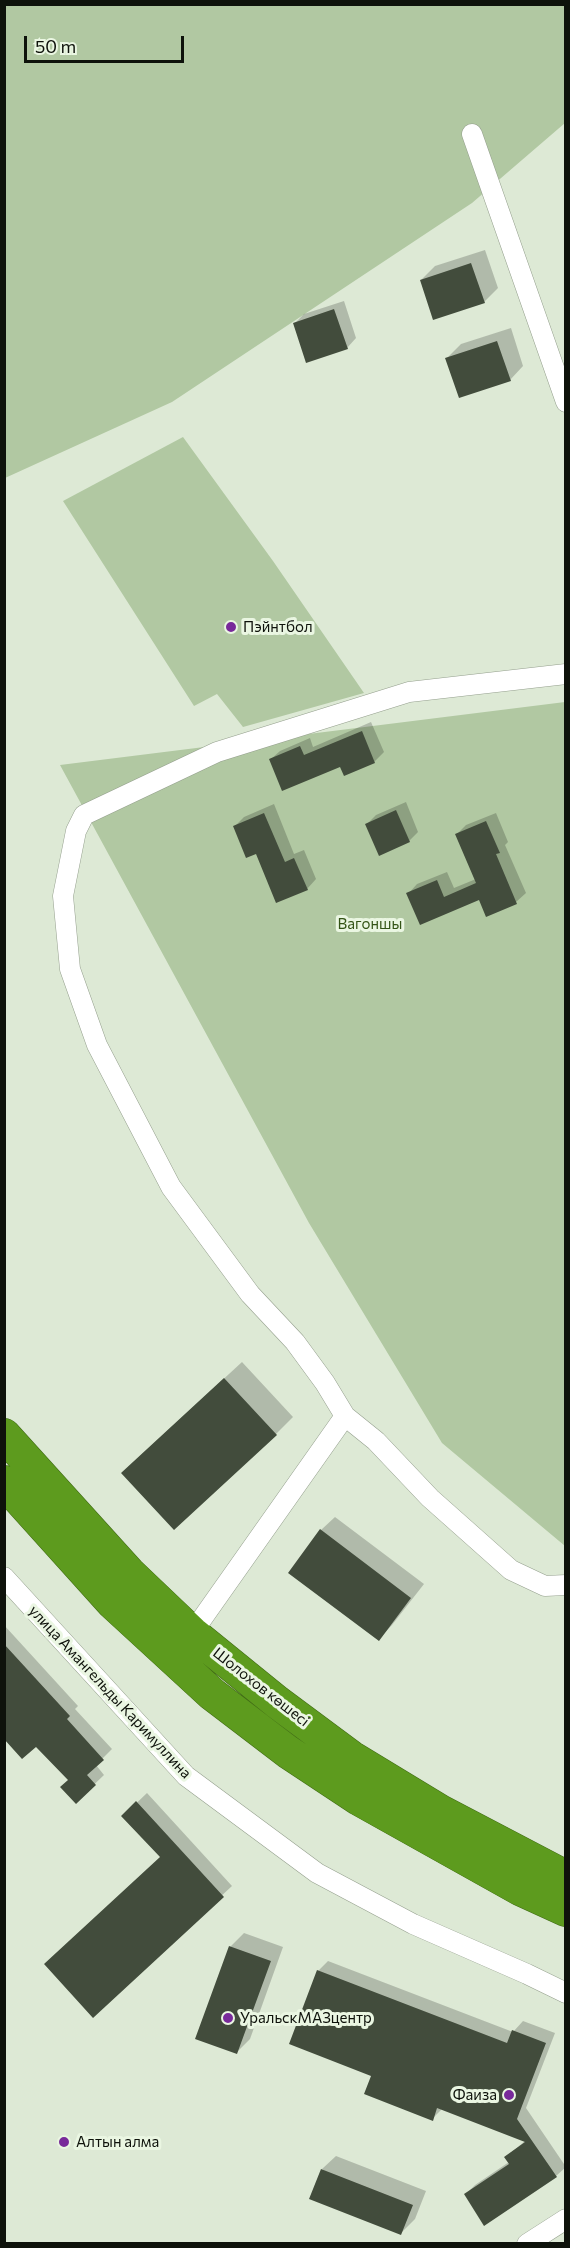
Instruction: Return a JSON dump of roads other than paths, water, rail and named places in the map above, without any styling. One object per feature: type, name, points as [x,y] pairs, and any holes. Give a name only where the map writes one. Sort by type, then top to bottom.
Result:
[{"type":"highway","name":"Шолохов көшесі","points":[[4,1436],[129,1573],[192,1633],[277,1702],[351,1757],[440,1811],[566,1877]]},
{"type":"highway","points":[[4,1482],[113,1603],[212,1694],[288,1752],[359,1799],[520,1889],[566,1910]]},
{"type":"street","points":[[472,134],[566,402]]},
{"type":"street","points":[[566,674],[409,692],[217,752],[84,814],[76,831],[63,896],[70,969],[97,1045],[171,1187],[250,1294],[295,1342],[325,1383],[345,1416],[376,1441],[430,1498],[511,1570],[544,1586],[566,1585]]},
{"type":"street","points":[[192,1633],[345,1416]]},
{"type":"street","name":"улица Амангельды Каримуллина","points":[[4,1576],[186,1776],[204,1790],[317,1873],[412,1924],[566,1993]]},
{"type":"street","points":[[527,2244],[566,2219]]},
{"type":"place","name":"Пэйнтбол","points":[[231,627]]},
{"type":"place","name":"УральскМАЗцентр","points":[[228,2018]]},
{"type":"place","name":"Фаиза","points":[[509,2095]]},
{"type":"place","name":"Алтын алма","points":[[64,2142]]},
{"type":"park label","name":"Вагоншы","points":[[370,924]]}]
